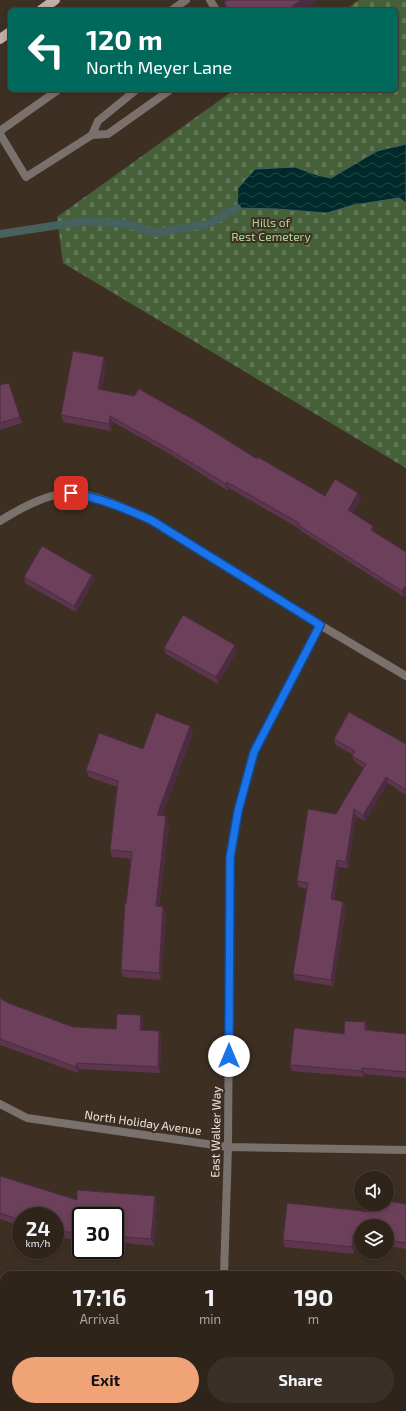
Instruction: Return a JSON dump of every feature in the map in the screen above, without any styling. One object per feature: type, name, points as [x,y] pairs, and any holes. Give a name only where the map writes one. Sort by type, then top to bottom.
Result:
[{"type":"main road","points":[[44,8],[55,0]]},
{"type":"street","points":[[175,8],[186,0]]},
{"type":"street","points":[[0,130],[55,92]]},
{"type":"street","points":[[92,135],[98,121],[134,92]]},
{"type":"street","points":[[0,134],[26,177],[92,135],[108,134],[167,92]]},
{"type":"street","points":[[0,520],[17,510],[47,498],[71,493],[93,497],[122,507],[151,520],[320,625],[406,676]]},
{"type":"street","name":"East Walker Way","points":[[224,1271],[228,1147],[230,858],[238,811],[254,752],[320,625]]},
{"type":"street","name":"North Holiday Avenue","points":[[0,1104],[27,1118],[228,1147],[406,1150]]},
{"type":"green space","name":"Hills of Rest Cemetery","points":[[359,0],[406,0],[406,468],[63,263],[57,217],[231,92],[398,92],[398,8],[348,8]]},
{"type":"water","points":[[406,144],[406,203],[399,198],[354,205],[327,213],[237,208],[238,188],[255,169],[295,167],[317,175],[331,178],[377,151]]},
{"type":"building","points":[[227,0],[301,0],[290,8],[228,8],[224,2]]},
{"type":"building","points":[[73,351],[104,357],[98,389],[134,396],[139,389],[198,422],[257,459],[258,457],[325,496],[335,479],[358,493],[348,510],[373,526],[371,530],[406,552],[406,585],[402,591],[298,525],[299,523],[227,482],[226,484],[167,448],[110,416],[109,424],[61,415]]},
{"type":"building","points":[[9,383],[20,417],[0,423],[0,385]]},
{"type":"building","points":[[42,546],[92,575],[74,606],[24,577]]},
{"type":"building","points":[[183,615],[235,645],[216,677],[164,648]]},
{"type":"building","points":[[349,712],[406,744],[406,790],[386,777],[363,815],[354,809],[346,862],[337,860],[331,899],[343,902],[331,980],[293,974],[308,883],[297,881],[308,809],[336,814],[366,764],[352,756],[355,751],[334,739]]},
{"type":"building","points":[[156,713],[190,726],[157,815],[166,816],[156,906],[163,907],[159,973],[121,970],[125,904],[132,852],[110,850],[118,781],[86,770],[99,733],[143,749]]},
{"type":"building","points":[[0,998],[8,1003],[73,1027],[116,1029],[117,1014],[141,1015],[140,1030],[159,1031],[158,1067],[77,1063],[76,1067],[0,1039]]},
{"type":"building","points":[[345,1021],[365,1022],[365,1030],[406,1034],[406,1072],[362,1068],[362,1071],[290,1065],[294,1028],[344,1034]]},
{"type":"building","points":[[0,1176],[77,1200],[77,1190],[155,1196],[151,1239],[124,1237],[124,1207],[72,1207],[72,1232],[64,1232],[64,1207],[12,1207],[12,1217],[0,1213]]},
{"type":"building","points":[[394,1202],[406,1204],[406,1243],[394,1241],[394,1219],[354,1219],[352,1247],[283,1240],[287,1203],[372,1212],[394,1211]]},
{"type":"waterway","points":[[0,234],[85,221],[127,224],[154,233],[208,224],[237,208]]},
{"type":"route","points":[[71,493],[93,497],[122,507],[151,520],[320,625],[254,752],[238,811],[230,858],[229,1056]]}]
